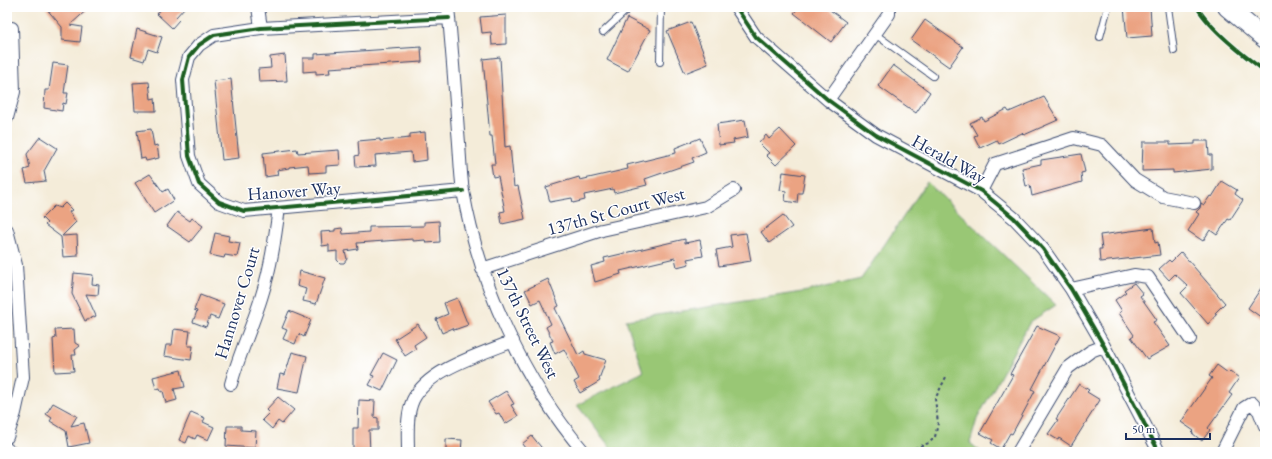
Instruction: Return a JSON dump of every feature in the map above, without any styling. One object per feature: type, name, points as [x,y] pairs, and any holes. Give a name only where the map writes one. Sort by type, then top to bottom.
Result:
[{"type":"street","points":[[258,7],[260,28]]},
{"type":"street","name":"Herald Way","points":[[736,7],[756,37],[828,100],[876,135],[981,191],[1014,218],[1044,249],[1071,289],[1104,346],[1159,452]]},
{"type":"street","points":[[828,100],[889,14],[889,7]]},
{"type":"street","points":[[1227,7],[1265,39]]},
{"type":"street","name":"Hanover Way","points":[[449,12],[260,28],[214,35],[199,45],[189,57],[183,80],[189,156],[199,184],[219,202],[244,211],[463,190]]},
{"type":"street","name":"137th Street West","points":[[449,12],[463,190],[482,269],[513,341],[542,395],[572,438],[584,452]]},
{"type":"street","points":[[7,118],[14,92],[12,28]]},
{"type":"street","points":[[981,191],[995,164],[1074,138],[1102,145],[1135,180],[1163,197],[1194,203]]},
{"type":"street","name":"137th St Court West","points":[[482,269],[602,230],[706,207],[734,190]]},
{"type":"street","name":"Hannover Court","points":[[231,384],[237,361],[262,295],[270,265],[279,208]]},
{"type":"street","points":[[7,230],[16,266],[23,378],[11,427],[7,437]]},
{"type":"street","points":[[1071,289],[1134,275],[1148,277],[1190,339]]},
{"type":"street","points":[[408,452],[408,422],[413,401],[422,386],[437,374],[513,341]]},
{"type":"street","points":[[1018,452],[1068,368],[1091,351],[1104,346]]},
{"type":"street","points":[[1222,452],[1244,408],[1252,403],[1259,411],[1265,426]]},
{"type":"street","points":[[7,450],[11,452]]},
{"type":"lane","points":[[603,32],[630,7]]},
{"type":"lane","points":[[660,62],[661,7]]},
{"type":"lane","points":[[1100,37],[1108,7]]},
{"type":"lane","points":[[1168,7],[1174,51]]},
{"type":"lane","points":[[875,34],[933,76]]},
{"type":"path","points":[[903,452],[929,443],[935,437],[938,423],[935,399],[947,375]]},
{"type":"green space","points":[[927,182],[1056,305],[1030,322],[977,419],[970,443],[981,452],[614,452],[577,405],[643,372],[626,320],[808,291],[861,279]]},
{"type":"building","points":[[45,7],[90,7],[70,25],[82,27],[80,42],[62,40],[62,27]]},
{"type":"building","points":[[163,7],[185,7],[176,17],[179,20],[172,28],[157,14]]},
{"type":"building","points":[[799,7],[826,7],[846,22],[831,42],[794,13]]},
{"type":"building","points":[[1124,7],[1150,7],[1152,36],[1127,38]]},
{"type":"building","points":[[506,15],[506,44],[492,45],[491,32],[482,33],[480,17]]},
{"type":"building","points":[[627,18],[650,30],[628,71],[607,60]]},
{"type":"building","points":[[925,20],[963,47],[949,67],[911,40]]},
{"type":"building","points":[[691,22],[708,64],[685,73],[667,31]]},
{"type":"building","points":[[137,29],[162,37],[157,52],[148,49],[144,61],[131,57]]},
{"type":"building","points":[[421,47],[422,62],[329,68],[330,73],[316,74],[316,71],[303,72],[303,58],[315,58],[315,54]]},
{"type":"building","points":[[285,55],[287,81],[259,82],[258,69],[271,68],[270,57]]},
{"type":"building","points":[[500,57],[505,147],[510,146],[514,187],[518,186],[525,219],[502,224],[500,212],[505,211],[498,176],[493,177],[491,164],[495,164],[492,136],[490,136],[483,59]]},
{"type":"building","points":[[53,63],[68,65],[64,93],[68,93],[66,104],[63,103],[62,111],[44,108],[45,90],[49,90]]},
{"type":"building","points":[[893,65],[930,92],[916,113],[878,86]]},
{"type":"building","points":[[231,79],[239,158],[222,160],[214,81]]},
{"type":"building","points":[[149,82],[151,99],[155,98],[156,111],[135,111],[133,83]]},
{"type":"building","points":[[1044,97],[1058,120],[1024,135],[1022,133],[999,144],[997,140],[980,148],[974,136],[977,135],[970,123],[982,117],[984,121],[1007,109],[1009,112]]},
{"type":"building","points":[[745,120],[748,137],[733,140],[734,143],[719,145],[717,124]]},
{"type":"building","points":[[151,129],[154,146],[157,145],[159,158],[146,161],[145,158],[141,159],[137,131]]},
{"type":"building","points":[[780,129],[796,146],[776,165],[766,155],[769,153],[759,143],[766,135],[769,139]]},
{"type":"building","points":[[425,132],[427,160],[412,162],[411,152],[375,155],[376,166],[356,167],[355,156],[359,155],[358,141],[380,139],[380,141],[410,138],[410,134]]},
{"type":"building","points":[[40,137],[57,148],[44,171],[46,181],[27,183],[24,170],[30,168],[27,154]]},
{"type":"building","points":[[700,138],[706,152],[692,158],[694,162],[645,179],[647,185],[614,193],[613,189],[584,195],[585,200],[573,203],[572,198],[550,202],[546,187],[579,177],[580,180],[628,169],[627,165],[676,153],[675,148]]},
{"type":"building","points":[[1195,141],[1208,141],[1209,155],[1212,155],[1212,169],[1173,173],[1173,170],[1142,171],[1143,142],[1170,142],[1170,145],[1195,144]]},
{"type":"building","points":[[297,149],[298,153],[339,150],[340,165],[326,166],[326,172],[309,173],[308,165],[289,167],[277,170],[278,175],[265,177],[263,153]]},
{"type":"building","points":[[1081,154],[1085,172],[1081,173],[1082,182],[1032,196],[1030,185],[1026,186],[1022,168],[1041,164],[1041,160]]},
{"type":"building","points":[[783,172],[805,175],[802,193],[798,193],[797,203],[785,201],[786,191],[780,190]]},
{"type":"building","points":[[150,174],[163,192],[168,189],[174,200],[154,213],[135,183]]},
{"type":"building","points":[[1222,181],[1237,190],[1235,194],[1243,200],[1230,220],[1228,219],[1217,235],[1210,230],[1203,241],[1188,231],[1199,214],[1196,212],[1200,208],[1201,203],[1204,205],[1210,196],[1212,197]]},
{"type":"building","points":[[65,203],[72,210],[69,212],[76,222],[62,236],[77,235],[78,256],[63,257],[61,237],[45,225],[47,223],[42,218],[54,206],[60,208]]},
{"type":"building","points":[[177,212],[190,221],[192,218],[203,226],[190,242],[167,226]]},
{"type":"building","points":[[783,215],[792,227],[769,243],[761,232]]},
{"type":"building","points":[[439,221],[440,242],[426,243],[425,240],[413,241],[413,239],[357,243],[358,249],[345,251],[347,259],[344,263],[340,263],[337,260],[337,251],[329,252],[329,245],[322,246],[321,232],[335,231],[335,229],[342,228],[343,234],[369,232],[369,227],[424,226],[424,222]]},
{"type":"building","points":[[1153,228],[1155,243],[1158,242],[1160,255],[1100,262],[1099,249],[1102,249],[1100,235]]},
{"type":"building","points":[[215,233],[229,236],[228,241],[240,243],[237,257],[225,255],[224,258],[210,255]]},
{"type":"building","points":[[746,233],[751,261],[719,266],[716,250],[732,247],[730,235]]},
{"type":"building","points":[[685,239],[685,243],[700,240],[703,256],[687,259],[689,264],[677,267],[675,258],[620,271],[621,274],[595,282],[591,266],[605,262],[604,258]]},
{"type":"building","points":[[1181,252],[1225,303],[1215,313],[1217,314],[1208,324],[1181,293],[1188,286],[1175,274],[1169,280],[1159,269],[1169,260],[1171,262]]},
{"type":"building","points":[[300,271],[325,278],[316,304],[303,301],[306,289],[297,286]]},
{"type":"building","points":[[74,273],[93,275],[92,284],[99,285],[98,295],[86,294],[96,316],[85,321],[72,294]]},
{"type":"building","points":[[548,279],[559,306],[555,308],[578,355],[584,351],[585,354],[606,360],[599,379],[600,381],[580,393],[574,382],[579,379],[564,349],[555,354],[550,342],[553,341],[546,327],[551,324],[540,300],[532,304],[525,290]]},
{"type":"building","points":[[1265,282],[1265,320],[1248,308]]},
{"type":"building","points":[[1134,283],[1143,294],[1140,296],[1157,320],[1153,322],[1170,346],[1147,359],[1131,337],[1134,335],[1119,313],[1122,311],[1115,300],[1126,292],[1124,290]]},
{"type":"building","points":[[200,295],[224,304],[218,319],[210,316],[206,327],[193,322],[197,311],[194,310]]},
{"type":"building","points":[[457,298],[468,325],[454,330],[453,328],[442,333],[436,319],[448,314],[444,303]]},
{"type":"building","points":[[289,311],[311,320],[304,337],[299,334],[295,344],[283,339],[287,330],[282,328]]},
{"type":"building","points":[[418,324],[426,337],[414,345],[416,349],[405,356],[395,339]]},
{"type":"building","points":[[1037,326],[1060,336],[1032,389],[1035,391],[1012,434],[1010,433],[1001,449],[991,443],[993,440],[980,433],[1013,375],[1010,374]]},
{"type":"building","points":[[74,329],[75,343],[80,346],[75,350],[76,355],[72,355],[74,371],[55,372],[53,339],[56,338],[55,330]]},
{"type":"building","points":[[174,329],[190,331],[188,346],[193,346],[191,360],[164,356],[166,345],[172,345]]},
{"type":"building","points":[[292,352],[307,356],[299,392],[277,388],[280,374],[285,375]]},
{"type":"building","points":[[383,353],[397,360],[382,391],[369,385],[374,376],[371,375]]},
{"type":"building","points":[[1217,365],[1228,373],[1230,371],[1239,378],[1229,393],[1232,395],[1208,428],[1210,430],[1202,441],[1192,433],[1194,431],[1181,422],[1212,378],[1209,376]]},
{"type":"building","points":[[181,370],[185,387],[174,389],[177,400],[166,403],[163,391],[161,392],[160,388],[156,389],[153,377]]},
{"type":"building","points":[[1079,384],[1089,390],[1087,392],[1100,400],[1071,446],[1059,438],[1058,440],[1048,434]]},
{"type":"building","points":[[506,391],[514,404],[511,405],[518,416],[505,424],[499,413],[496,414],[488,402]]},
{"type":"building","points":[[278,397],[294,410],[282,424],[278,421],[272,429],[262,420],[269,413],[266,410]]},
{"type":"building","points":[[359,400],[375,401],[374,417],[378,418],[378,430],[369,430],[370,452],[353,452],[353,428],[358,428]]},
{"type":"building","points":[[53,403],[77,416],[71,426],[84,423],[89,443],[69,447],[66,431],[50,421],[52,418],[46,414]]},
{"type":"building","points":[[191,412],[205,418],[203,422],[214,427],[208,440],[197,435],[195,439],[189,436],[186,443],[179,440]]},
{"type":"building","points":[[227,426],[241,426],[241,430],[256,431],[255,448],[226,446]]},
{"type":"building","points":[[532,436],[545,452],[528,452],[522,444]]},
{"type":"building","points":[[446,439],[462,440],[461,452],[446,452]]},
{"type":"cycle path","points":[[736,7],[756,37],[828,100],[876,135],[981,191],[1014,218],[1043,249],[1071,289],[1104,346],[1159,452]]},
{"type":"cycle path","points":[[1197,7],[1219,33],[1265,71]]},
{"type":"cycle path","points":[[449,18],[261,28],[214,35],[199,45],[189,57],[183,80],[189,156],[199,184],[219,202],[244,211],[463,191]]}]
